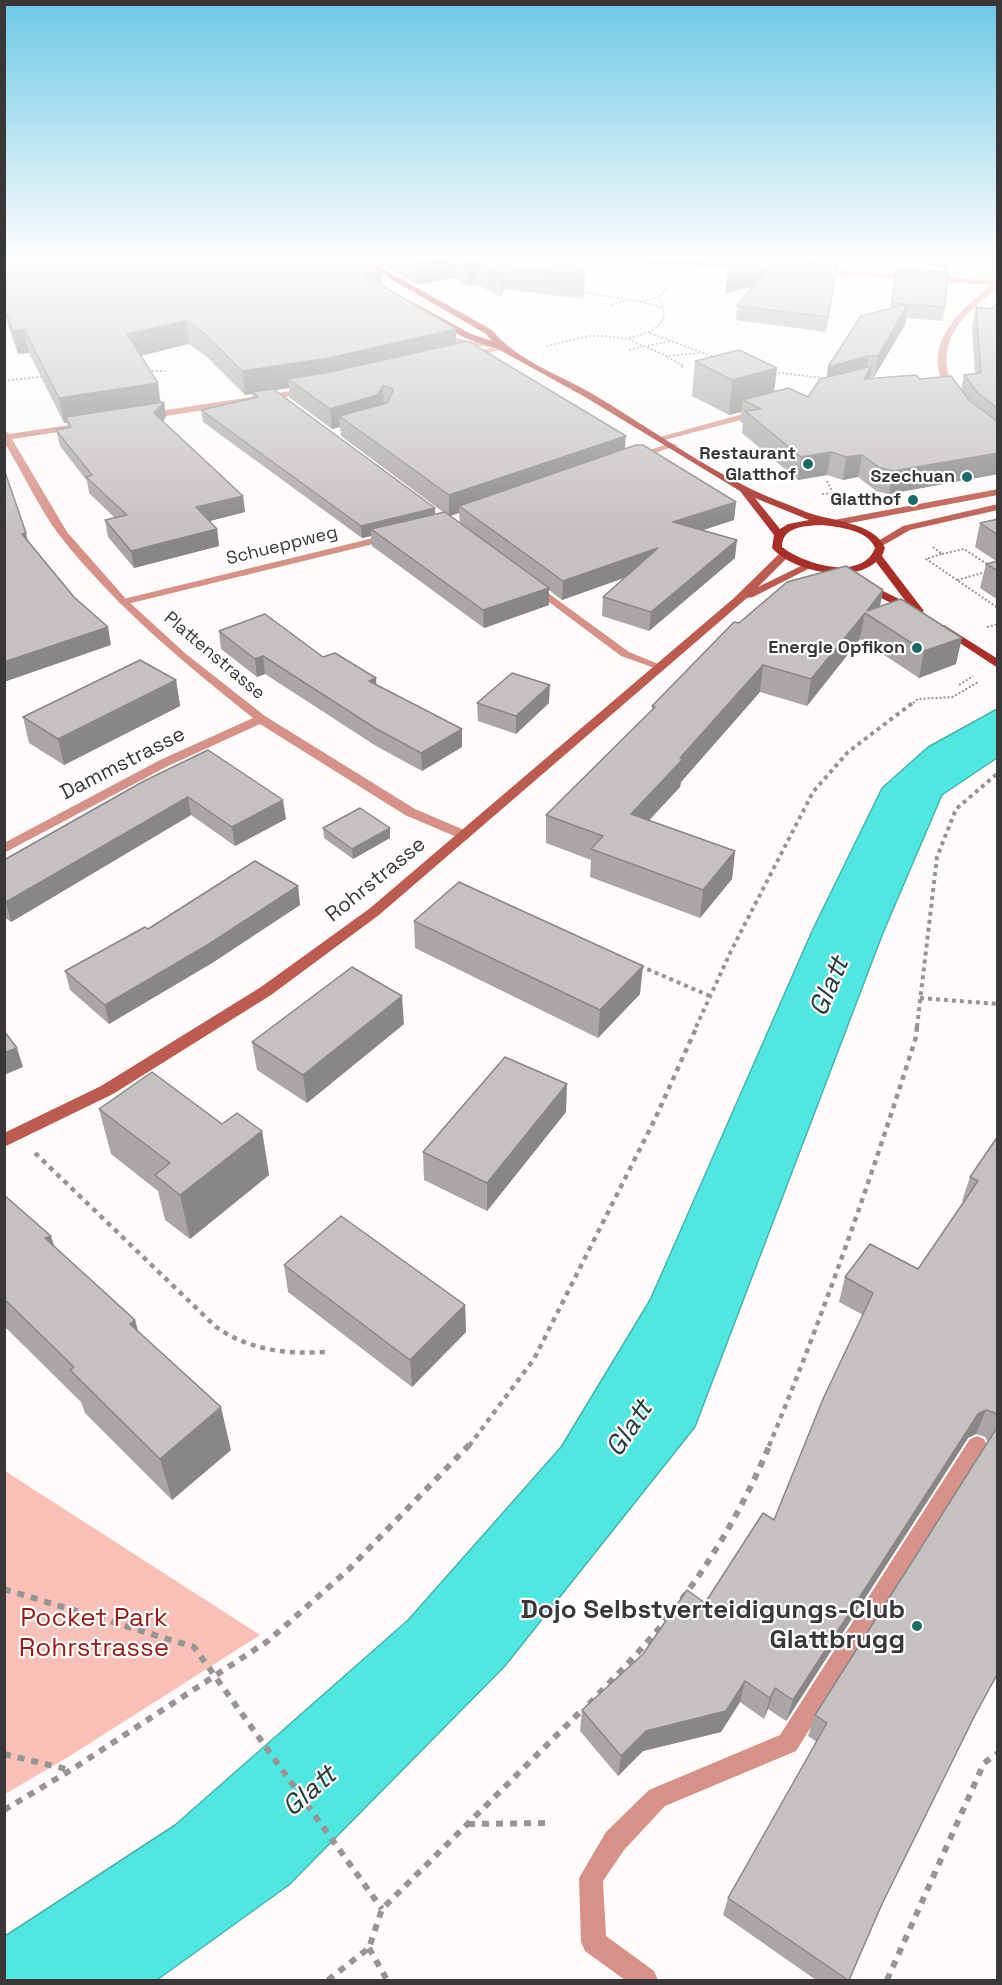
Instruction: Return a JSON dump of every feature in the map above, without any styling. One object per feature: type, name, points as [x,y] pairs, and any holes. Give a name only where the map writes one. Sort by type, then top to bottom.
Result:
[{"type":"main road","points":[[504,349],[673,445],[743,489],[822,522]]},
{"type":"main road","points":[[743,489],[779,534]]},
{"type":"main road","points":[[834,523],[998,492]]},
{"type":"main road","points":[[878,544],[893,534],[922,523],[998,507]]},
{"type":"main road","points":[[834,523],[866,533],[878,544],[877,556],[861,566],[833,570],[808,566],[784,555],[777,548],[776,541],[779,534],[796,525],[834,523]]},
{"type":"main road","name":"Rohrstrasse","points":[[4,1141],[107,1090],[266,991],[374,912],[738,600],[784,555]]},
{"type":"main road","points":[[877,556],[921,614]]},
{"type":"main road","name":"Rohrstrasse","points":[[738,600],[808,566]]},
{"type":"main road","points":[[833,570],[921,614],[996,661]]},
{"type":"street","points":[[458,357],[494,349]]},
{"type":"street","points":[[945,349],[942,363],[945,385],[957,401]]},
{"type":"street","points":[[934,384],[945,385]]},
{"type":"street","points":[[141,417],[320,389]]},
{"type":"street","points":[[277,396],[290,406]]},
{"type":"street","points":[[661,438],[772,408]]},
{"type":"street","points":[[5,436],[85,426]]},
{"type":"street","name":"Plattenstrasse","points":[[5,436],[63,532],[123,602],[182,656],[261,719],[410,812],[464,835]]},
{"type":"street","points":[[620,462],[673,445]]},
{"type":"street","name":"Schueppweg","points":[[123,602],[405,533]]},
{"type":"street","points":[[525,579],[625,654],[660,667]]},
{"type":"street","name":"Dammstrasse","points":[[4,849],[164,762],[261,719]]},
{"type":"street","points":[[645,1980],[594,1942],[591,1878],[615,1841],[657,1798],[788,1743],[977,1445]]},
{"type":"path","points":[[629,351],[637,349]]},
{"type":"path","points":[[652,349],[684,366],[681,367]]},
{"type":"path","points":[[691,349],[726,360]]},
{"type":"path","points":[[667,356],[702,353]]},
{"type":"path","points":[[145,372],[165,371]]},
{"type":"path","points":[[768,371],[817,376],[836,381]]},
{"type":"path","points":[[4,381],[51,375]]},
{"type":"path","points":[[827,481],[837,501]]},
{"type":"path","points":[[933,547],[942,554]]},
{"type":"path","points":[[957,580],[995,570],[964,549],[926,559],[998,608]]},
{"type":"path","points":[[986,627],[998,624]]},
{"type":"path","points":[[966,689],[959,685],[976,674]]},
{"type":"path","points":[[4,1810],[71,1770],[268,1641],[348,1570],[412,1507],[467,1448],[534,1359],[655,1119],[710,996],[813,792],[849,752],[918,699],[953,697],[978,682]]},
{"type":"path","points":[[328,1980],[369,1948],[382,1909],[589,1704],[650,1639],[716,1548],[761,1465],[816,1332],[885,1134],[916,1037],[937,857],[956,809],[998,773]]},
{"type":"path","points":[[635,964],[710,996]]},
{"type":"path","points":[[920,998],[941,1003],[975,1000],[998,1004]]},
{"type":"path","points":[[31,1149],[232,1340],[259,1350],[292,1355],[327,1352]]},
{"type":"path","points":[[4,1589],[194,1647],[382,1909]]},
{"type":"path","points":[[887,1980],[984,1763],[998,1753]]},
{"type":"path","points":[[4,1754],[71,1770]]},
{"type":"path","points":[[468,1824],[550,1823]]},
{"type":"path","points":[[369,1948],[387,1980]]},
{"type":"green space","name":"Pocket Park Rohrstrasse","points":[[5,1471],[260,1635],[65,1759],[5,1794]]},
{"type":"water","name":"Glatt","points":[[997,709],[997,758],[942,795],[883,933],[695,1427],[505,1666],[289,1885],[157,1980],[5,1980],[5,1936],[175,1825],[408,1620],[561,1447],[650,1300],[812,931],[882,788],[928,747]]},
{"type":"building","points":[[34,349],[136,349],[158,383],[59,398]]},
{"type":"building","points":[[220,349],[370,349],[329,358],[242,371]]},
{"type":"building","points":[[434,349],[481,349],[626,436],[449,495],[339,416],[387,403],[393,391],[392,388],[383,386],[377,395],[330,409],[288,379]]},
{"type":"building","points":[[840,349],[882,349],[878,356],[869,356],[828,367]]},
{"type":"building","points":[[979,349],[998,349],[998,409],[978,393],[964,375],[981,373]]},
{"type":"building","points":[[739,350],[777,368],[732,380],[695,361]]},
{"type":"building","points":[[872,366],[864,379],[916,375],[920,379],[951,376],[969,400],[998,422],[998,453],[893,471],[880,468],[862,455],[846,457],[831,452],[801,457],[745,411],[761,409],[743,400],[788,388],[808,397],[820,379]]},
{"type":"building","points":[[273,389],[435,508],[361,526],[201,410],[258,397],[252,392]]},
{"type":"building","points":[[164,402],[154,413],[243,496],[196,507],[217,529],[131,551],[105,520],[127,515],[86,477],[92,475],[56,430],[71,427],[66,417]]},
{"type":"building","points":[[636,445],[643,445],[736,502],[673,522],[737,540],[651,612],[603,597],[658,548],[563,581],[459,506]]},
{"type":"building","points":[[4,469],[26,533],[22,534],[74,597],[108,627],[4,662]]},
{"type":"building","points":[[445,512],[549,588],[483,610],[371,529]]},
{"type":"building","points":[[998,519],[998,535],[980,523]]},
{"type":"building","points":[[998,561],[998,571],[986,564]]},
{"type":"building","points":[[846,566],[883,590],[867,611],[901,599],[962,638],[924,651],[865,613],[811,679],[763,665],[680,758],[683,759],[631,814],[735,851],[703,890],[591,849],[603,836],[546,815],[655,707],[652,706],[734,622],[739,623],[787,582]]},
{"type":"building","points":[[265,614],[323,657],[335,653],[376,678],[369,681],[462,729],[421,753],[375,728],[263,656],[255,659],[219,631]]},
{"type":"building","points":[[140,660],[176,680],[58,739],[23,717]]},
{"type":"building","points":[[512,673],[550,685],[516,716],[477,703]]},
{"type":"building","points":[[208,750],[283,800],[232,827],[188,797],[4,902],[4,860],[144,781]]},
{"type":"building","points":[[360,808],[390,828],[352,849],[323,828]]},
{"type":"building","points":[[255,861],[298,886],[209,944],[105,1005],[65,971],[145,927],[148,929]]},
{"type":"building","points":[[459,882],[643,966],[600,1010],[414,921]]},
{"type":"building","points":[[352,967],[402,996],[303,1075],[252,1042]]},
{"type":"building","points":[[4,1031],[17,1048],[4,1053]]},
{"type":"building","points":[[505,1057],[567,1084],[487,1183],[423,1152]]},
{"type":"building","points":[[152,1072],[222,1124],[237,1113],[262,1131],[180,1195],[155,1175],[170,1163],[99,1109]]},
{"type":"building","points":[[998,1136],[998,1418],[995,1413],[986,1410],[978,1414],[793,1700],[775,1688],[770,1698],[745,1681],[726,1711],[646,1731],[621,1756],[582,1710],[643,1654],[687,1590],[705,1603],[763,1513],[774,1520],[823,1399],[873,1293],[845,1277],[870,1244],[918,1269],[978,1181],[970,1177]]},
{"type":"building","points":[[4,1195],[51,1236],[45,1238],[135,1320],[130,1324],[221,1407],[160,1459],[70,1370],[74,1367],[4,1299]]},
{"type":"building","points":[[341,1216],[465,1305],[410,1360],[284,1265]]},
{"type":"building","points":[[998,1424],[998,1673],[882,1904],[848,1980],[728,1898],[827,1723],[815,1715]]},
{"type":"place","name":"Restaurant Glatthof","points":[[808,464]]},
{"type":"place","name":"Szechuan","points":[[967,477]]},
{"type":"place","name":"Glatthof","points":[[913,500]]},
{"type":"place","name":"Energie Opfikon","points":[[917,648]]},
{"type":"place","name":"Dojo Selbstverteidigungs-Club Glattbrugg","points":[[917,1626]]}]
